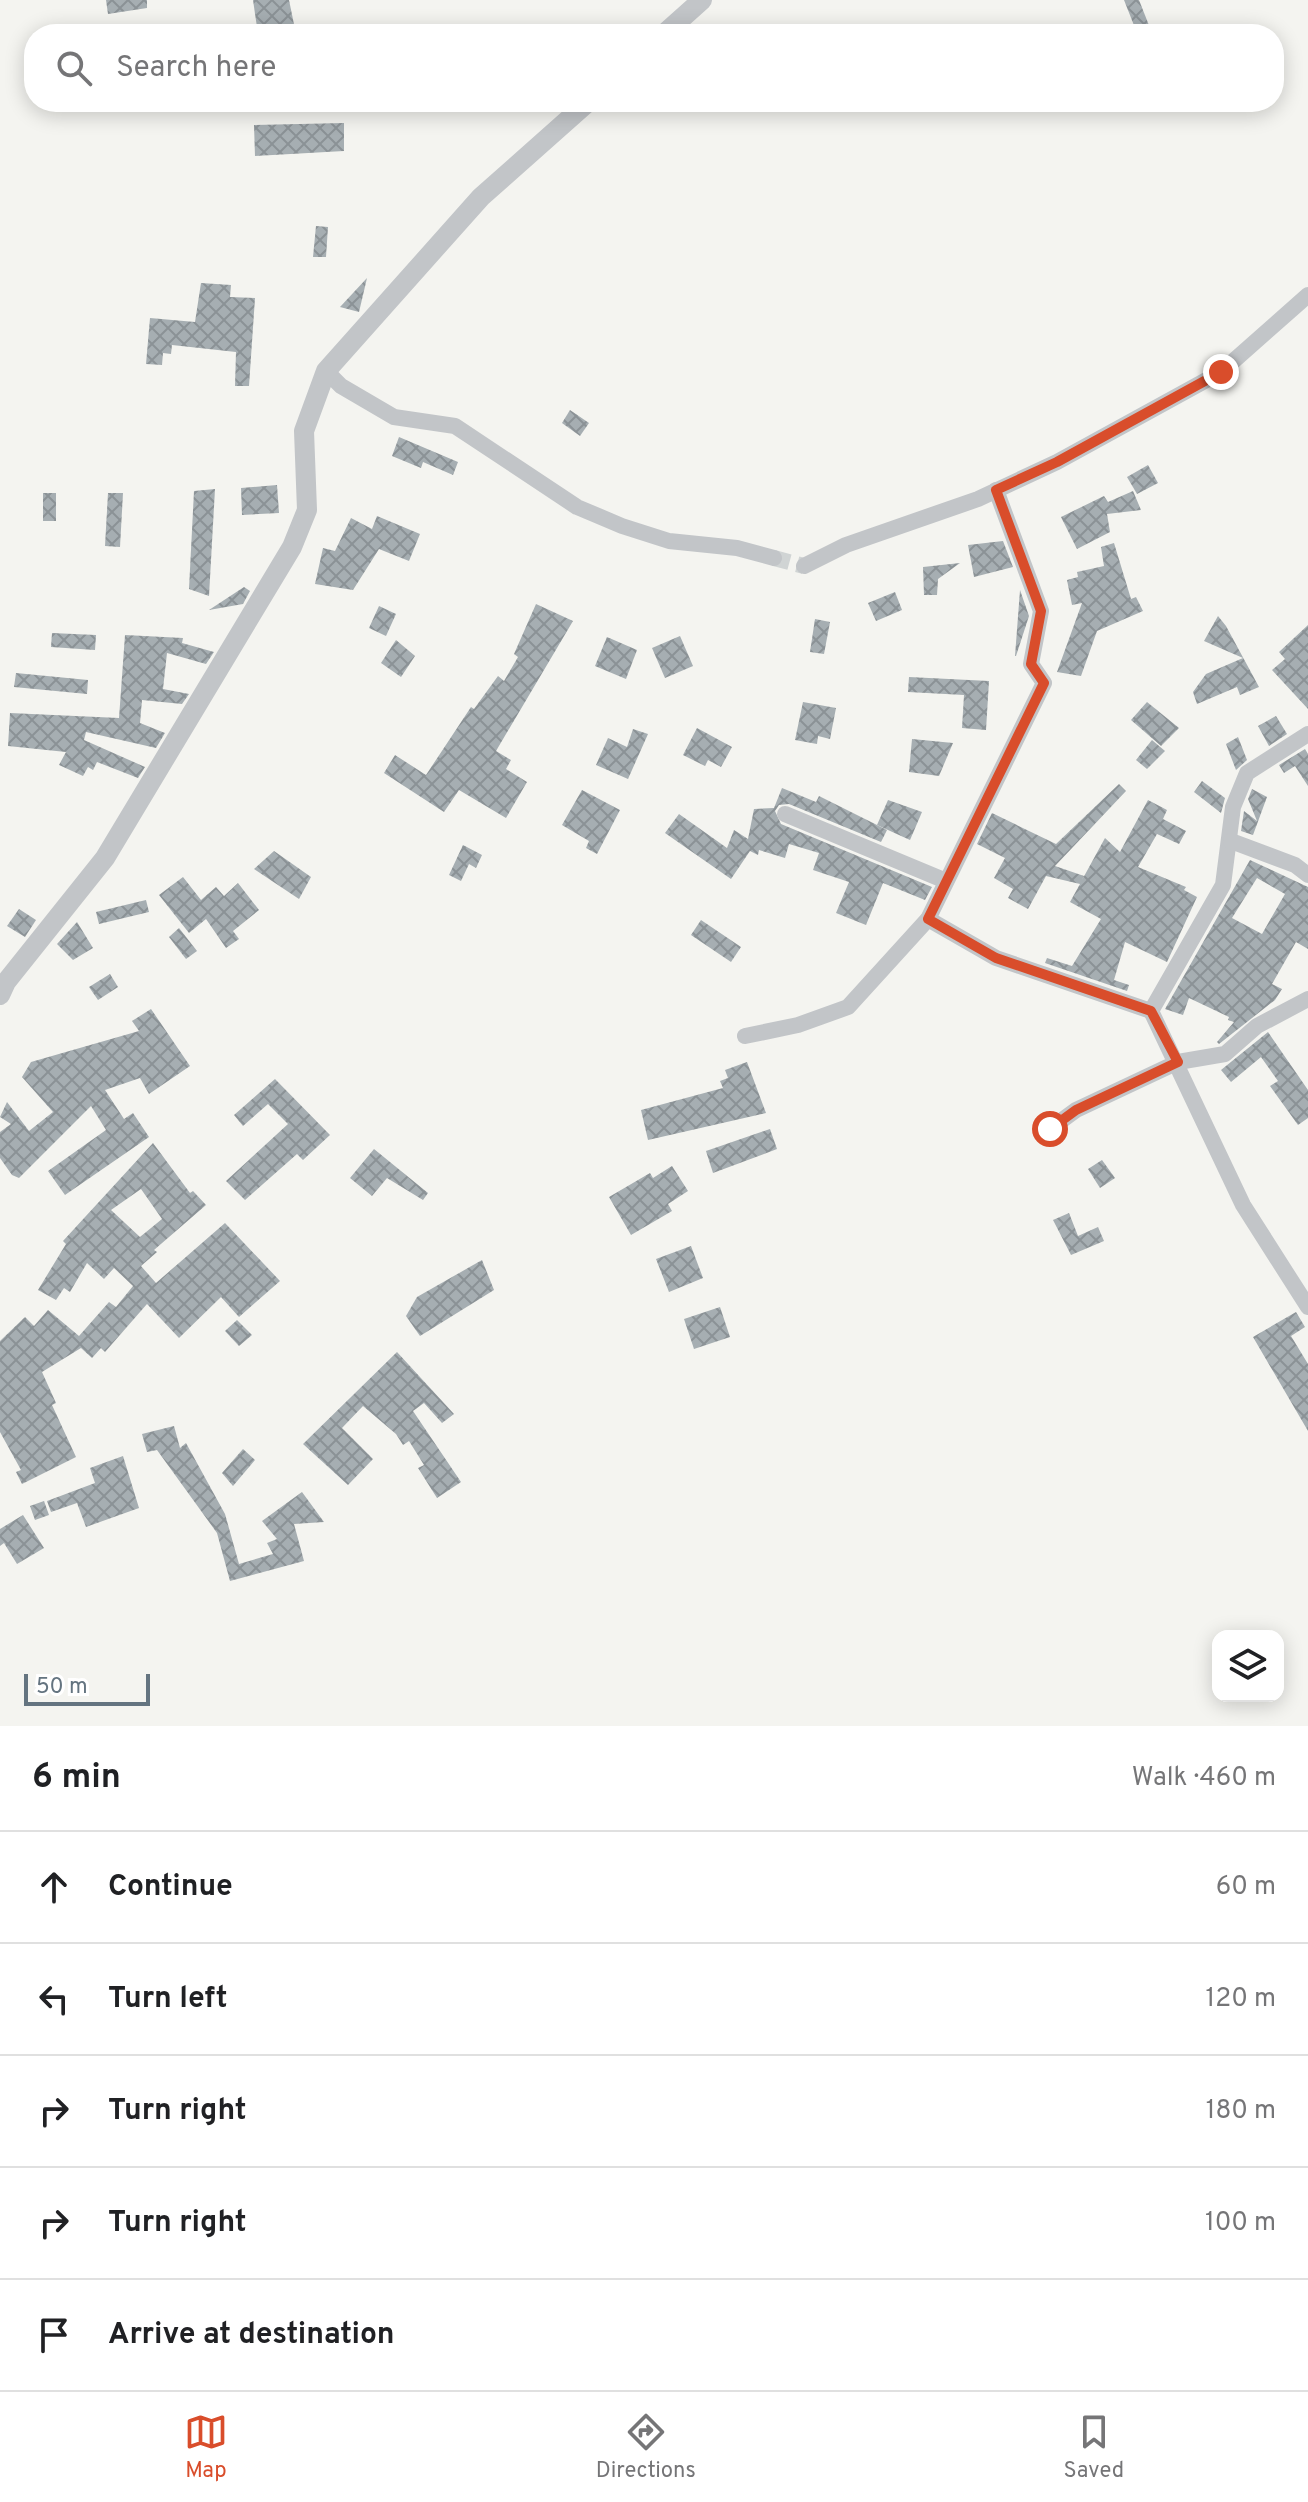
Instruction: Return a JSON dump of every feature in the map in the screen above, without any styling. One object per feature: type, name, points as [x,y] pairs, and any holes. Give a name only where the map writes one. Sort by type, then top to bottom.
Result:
[{"type":"street","points":[[675,24],[702,0]]},
{"type":"street","points":[[0,995],[6,982],[105,858],[292,547],[307,510],[304,431],[326,371],[481,197],[577,112]]},
{"type":"street","points":[[804,566],[846,545],[996,490],[1057,462],[1221,372],[1308,295]]},
{"type":"street","points":[[326,371],[341,386],[394,417],[455,426],[577,507],[622,526],[669,541],[737,548],[774,558]]},
{"type":"street","points":[[745,1036],[798,1025],[848,1007],[928,919],[1044,683],[1031,664],[1041,611],[996,490]]},
{"type":"street","points":[[1151,1011],[1223,885],[1233,807],[1247,773],[1308,734]]},
{"type":"street","points":[[785,814],[946,881]]},
{"type":"street","points":[[1231,841],[1295,865],[1308,875]]},
{"type":"street","points":[[928,919],[996,958],[1151,1011],[1178,1062],[1243,1205],[1308,1307]]},
{"type":"street","points":[[1050,1129],[1076,1110],[1178,1062],[1225,1054],[1257,1026],[1308,999]]},
{"type":"building","points":[[106,0],[147,0],[147,8],[108,14]]},
{"type":"building","points":[[253,0],[289,0],[294,24],[257,24]]},
{"type":"building","points":[[1124,0],[1139,0],[1148,24],[1133,24]]},
{"type":"building","points":[[344,123],[344,151],[255,156],[254,125]]},
{"type":"building","points":[[316,226],[328,227],[326,257],[313,257]]},
{"type":"building","points":[[367,278],[359,312],[340,307]]},
{"type":"building","points":[[201,283],[231,285],[230,297],[255,298],[249,386],[235,386],[236,352],[172,345],[171,354],[163,353],[162,365],[146,364],[150,318],[195,322]]},
{"type":"building","points":[[570,410],[589,423],[580,436],[562,423]]},
{"type":"building","points":[[399,437],[458,462],[453,475],[423,462],[421,468],[392,456]]},
{"type":"building","points":[[1148,465],[1158,483],[1137,494],[1127,477]]},
{"type":"building","points":[[277,485],[279,513],[242,515],[241,488]]},
{"type":"building","points":[[215,489],[209,596],[189,589],[194,491]]},
{"type":"building","points":[[1133,491],[1141,510],[1107,514],[1110,532],[1077,549],[1061,517],[1104,496],[1108,502]]},
{"type":"building","points":[[43,493],[56,493],[56,521],[43,521]]},
{"type":"building","points":[[108,493],[123,493],[120,547],[105,546]]},
{"type":"building","points":[[377,516],[420,534],[409,561],[379,549],[353,590],[315,584],[323,548],[335,551],[351,518],[372,529]]},
{"type":"building","points":[[1003,541],[1013,567],[974,577],[968,545]]},
{"type":"building","points":[[1114,543],[1131,599],[1136,597],[1143,611],[1097,631],[1081,676],[1057,672],[1082,603],[1072,605],[1067,580],[1078,577],[1077,572],[1104,566],[1101,547]]},
{"type":"building","points":[[960,563],[938,579],[937,595],[924,595],[923,567]]},
{"type":"building","points":[[244,587],[250,591],[243,604],[209,610]]},
{"type":"building","points":[[1020,590],[1029,616],[1015,656]]},
{"type":"building","points":[[895,592],[902,610],[876,621],[868,603]]},
{"type":"building","points":[[536,604],[573,621],[496,751],[511,760],[506,769],[527,782],[506,818],[459,790],[444,812],[384,773],[395,755],[426,775],[471,707],[474,709],[498,676],[504,681],[518,657],[514,654]]},
{"type":"building","points":[[379,606],[396,614],[386,636],[369,628]]},
{"type":"building","points":[[1218,616],[1226,626],[1259,687],[1240,695],[1237,687],[1197,704],[1193,692],[1206,674],[1243,658],[1204,641]]},
{"type":"building","points":[[815,619],[830,622],[824,654],[810,652]]},
{"type":"building","points":[[1308,625],[1308,709],[1272,670],[1285,659],[1279,652]]},
{"type":"building","points":[[52,633],[96,635],[95,650],[51,647]]},
{"type":"building","points":[[125,635],[183,638],[182,643],[214,652],[206,664],[167,653],[163,689],[189,694],[182,704],[142,700],[140,723],[165,733],[156,748],[86,732],[84,740],[145,767],[138,778],[97,762],[93,770],[88,767],[83,776],[59,765],[66,752],[8,746],[10,713],[119,718]]},
{"type":"building","points":[[680,636],[693,666],[665,678],[652,648]]},
{"type":"building","points":[[607,637],[637,650],[626,679],[595,666]]},
{"type":"building","points":[[396,640],[415,656],[401,677],[381,663]]},
{"type":"building","points":[[16,673],[88,680],[87,694],[14,687]]},
{"type":"building","points":[[909,677],[989,681],[986,730],[962,728],[964,695],[908,692]]},
{"type":"building","points":[[803,702],[836,708],[830,739],[818,736],[817,744],[795,740]]},
{"type":"building","points":[[1147,702],[1179,728],[1161,746],[1131,720]]},
{"type":"building","points":[[1276,716],[1287,734],[1269,746],[1258,726]]},
{"type":"building","points":[[697,728],[732,747],[721,767],[708,760],[705,766],[683,755]]},
{"type":"building","points":[[633,729],[648,734],[628,779],[596,765],[608,738],[627,747]]},
{"type":"building","points":[[1238,737],[1247,760],[1236,770],[1226,744]]},
{"type":"building","points":[[912,739],[953,743],[939,776],[909,772]]},
{"type":"building","points":[[1152,740],[1165,751],[1147,769],[1136,760]]},
{"type":"building","points":[[1305,749],[1308,754],[1308,786],[1295,766],[1284,773],[1279,765]]},
{"type":"building","points":[[1202,781],[1225,798],[1221,813],[1194,792]]},
{"type":"building","points":[[1119,784],[1126,791],[1055,866],[1084,876],[1082,880],[1105,838],[1120,852],[1148,800],[1167,810],[1163,819],[1186,831],[1179,844],[1157,834],[1138,867],[1186,887],[1184,890],[1197,897],[1167,962],[1125,942],[1114,980],[1129,985],[1127,991],[1045,963],[1047,958],[1072,966],[1101,919],[1070,902],[1080,884],[1046,876],[1028,909],[1008,898],[1013,889],[994,878],[1005,858],[977,844],[992,813],[1056,844]]},
{"type":"building","points":[[782,788],[816,802],[819,796],[887,830],[881,842],[789,804],[779,805],[775,811],[781,824],[932,887],[925,900],[883,883],[866,925],[836,913],[849,882],[813,870],[819,853],[789,844],[785,858],[759,850],[758,855],[750,851],[731,879],[665,833],[679,814],[727,848],[734,830],[748,839],[754,809],[774,808]]},
{"type":"building","points":[[1252,789],[1267,797],[1253,835],[1241,831],[1244,811],[1257,821],[1248,799]]},
{"type":"building","points":[[582,790],[620,810],[597,854],[586,848],[589,841],[562,825]]},
{"type":"building","points":[[888,800],[922,812],[910,840],[877,825]]},
{"type":"building","points":[[463,845],[482,855],[476,868],[469,864],[461,881],[449,875]]},
{"type":"building","points":[[274,851],[311,877],[299,899],[254,869]]},
{"type":"building","points":[[1250,860],[1308,887],[1308,949],[1296,942],[1272,984],[1282,989],[1275,1000],[1219,1044],[1217,1042],[1234,1022],[1228,1020],[1229,1017],[1189,998],[1183,1015],[1165,1009]],"holes":[[[1257,878],[1285,894],[1262,934],[1232,918]]]},
{"type":"building","points":[[183,877],[201,900],[216,887],[224,896],[238,883],[259,910],[233,931],[239,939],[226,948],[206,919],[189,933],[159,895]]},
{"type":"building","points":[[146,900],[149,912],[99,924],[96,912]]},
{"type":"building","points":[[19,909],[36,920],[25,937],[7,926]]},
{"type":"building","points":[[701,920],[741,947],[731,962],[691,935]]},
{"type":"building","points":[[77,922],[93,948],[73,960],[57,944]]},
{"type":"building","points":[[179,928],[197,951],[186,959],[169,937]]},
{"type":"building","points":[[110,974],[118,987],[98,1000],[89,987]]},
{"type":"building","points":[[151,1009],[190,1066],[149,1094],[140,1078],[105,1090],[124,1119],[133,1113],[149,1137],[65,1195],[48,1171],[106,1130],[91,1106],[19,1178],[12,1175],[0,1158],[0,1132],[11,1124],[0,1117],[7,1102],[29,1131],[53,1112],[22,1077],[31,1062],[139,1031],[132,1021]]},
{"type":"building","points":[[1268,1032],[1308,1090],[1308,1118],[1298,1125],[1270,1086],[1278,1081],[1261,1057],[1231,1082],[1221,1070]]},
{"type":"building","points":[[747,1062],[766,1113],[648,1140],[641,1110],[723,1088],[720,1081],[728,1078],[725,1070]]},
{"type":"building","points":[[275,1079],[330,1135],[303,1160],[297,1154],[245,1200],[226,1181],[288,1124],[268,1104],[243,1126],[234,1115]]},
{"type":"building","points":[[770,1129],[777,1149],[713,1173],[706,1151]]},
{"type":"building","points":[[153,1143],[190,1193],[193,1191],[206,1205],[154,1250],[157,1252],[141,1266],[156,1283],[225,1223],[280,1281],[239,1317],[221,1297],[179,1338],[147,1304],[105,1352],[101,1348],[92,1358],[81,1348],[42,1372],[56,1403],[52,1405],[76,1457],[22,1484],[16,1472],[21,1470],[0,1432],[0,1341],[25,1317],[34,1326],[48,1310],[79,1336],[109,1302],[116,1307],[133,1286],[114,1268],[104,1279],[87,1263],[70,1292],[64,1288],[56,1300],[38,1290],[66,1244],[63,1241]],"holes":[[[141,1189],[162,1219],[140,1237],[111,1210]]]},
{"type":"building","points":[[374,1149],[428,1193],[423,1200],[387,1178],[372,1196],[350,1178]]},
{"type":"building","points":[[1102,1160],[1115,1178],[1100,1188],[1088,1169]]},
{"type":"building","points":[[672,1166],[688,1191],[668,1204],[672,1211],[631,1235],[609,1197],[650,1173],[653,1178]]},
{"type":"building","points":[[1069,1213],[1078,1236],[1098,1227],[1104,1241],[1071,1255],[1053,1220]]},
{"type":"building","points":[[691,1246],[703,1278],[669,1292],[656,1259]]},
{"type":"building","points":[[482,1260],[494,1290],[420,1336],[406,1316],[417,1297]]},
{"type":"building","points":[[720,1307],[730,1337],[694,1349],[684,1319]]},
{"type":"building","points":[[1296,1312],[1305,1327],[1291,1336],[1308,1364],[1308,1431],[1253,1337]]},
{"type":"building","points":[[237,1320],[252,1335],[239,1346],[225,1331]]},
{"type":"building","points":[[397,1352],[454,1414],[442,1423],[424,1403],[413,1411],[461,1482],[437,1498],[418,1468],[424,1465],[409,1441],[403,1445],[396,1434],[363,1406],[342,1428],[373,1459],[348,1485],[303,1444]]},
{"type":"building","points":[[174,1426],[180,1448],[186,1443],[225,1514],[239,1564],[273,1554],[267,1543],[277,1539],[262,1521],[302,1492],[324,1522],[294,1524],[304,1561],[230,1581],[217,1533],[157,1450],[147,1452],[142,1434]]},
{"type":"building","points":[[243,1449],[255,1460],[233,1486],[222,1473]]},
{"type":"building","points":[[123,1456],[139,1508],[86,1527],[77,1503],[51,1512],[47,1501],[95,1483],[90,1468]]},
{"type":"building","points":[[44,1501],[49,1515],[35,1520],[30,1506]]},
{"type":"building","points":[[23,1515],[44,1548],[17,1564],[4,1543],[0,1546],[0,1529]]},
{"type":"tunnel","points":[[774,558],[804,566]]},
{"type":"route","points":[[1050,1129],[1076,1110],[1178,1062],[1151,1011],[996,958],[928,919],[1044,683],[1031,664],[1041,611],[996,490],[1057,462],[1221,372]]}]
